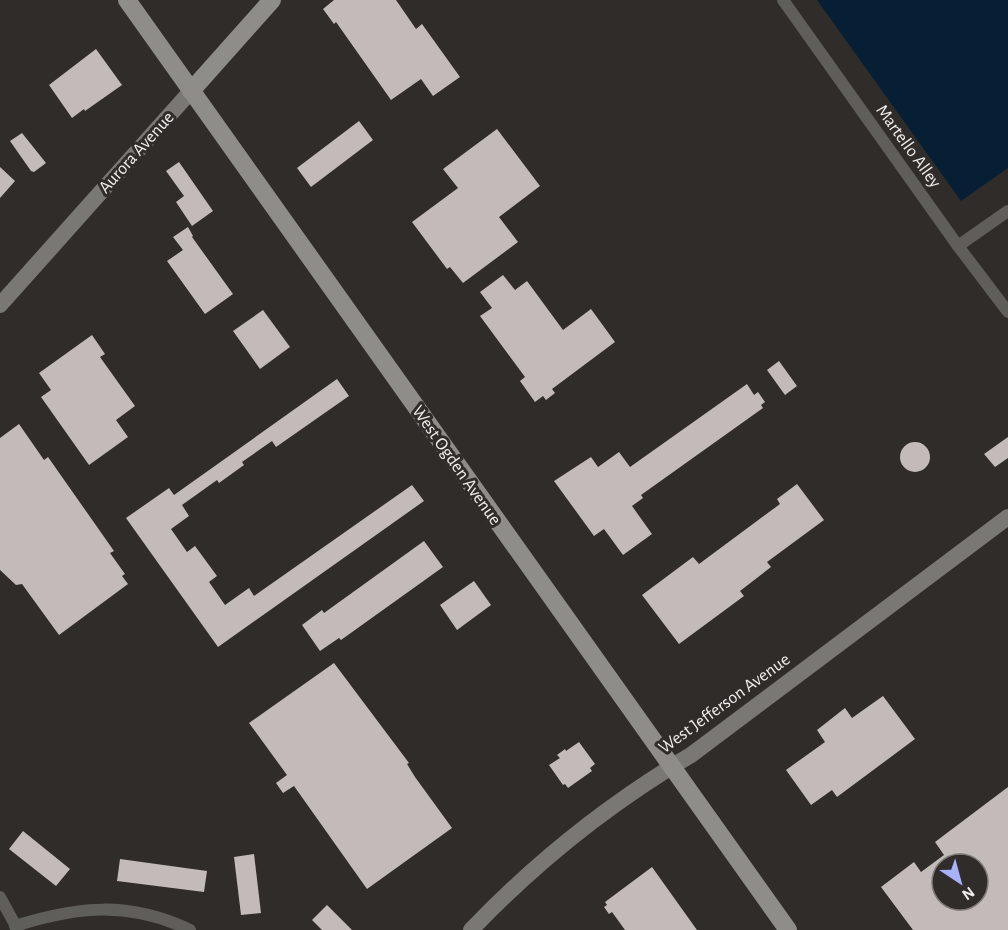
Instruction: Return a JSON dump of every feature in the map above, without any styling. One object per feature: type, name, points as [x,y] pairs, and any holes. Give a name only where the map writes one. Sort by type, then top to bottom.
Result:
[{"type":"main road","name":"West Ogden Avenue","points":[[127,0],[788,930]]},
{"type":"main road","name":"Aurora Avenue","points":[[191,91],[272,0]]},
{"type":"street","name":"Martello Alley","points":[[783,0],[958,246],[1008,312]]},
{"type":"street","name":"Aurora Avenue","points":[[0,305],[191,91]]},
{"type":"street","points":[[958,246],[1008,211]]},
{"type":"street","name":"West Jefferson Avenue","points":[[471,930],[519,883],[575,834],[640,787],[691,755],[1008,517]]},
{"type":"street","points":[[0,897],[16,928],[63,912],[105,909],[139,912],[190,930]]},
{"type":"water","points":[[817,0],[1008,0],[1008,168],[961,201]]},
{"type":"building","points":[[334,0],[396,0],[416,29],[422,24],[460,77],[433,96],[421,79],[391,100],[336,22],[334,24],[323,9]]},
{"type":"building","points":[[96,49],[122,85],[72,118],[49,85]]},
{"type":"building","points":[[359,121],[373,140],[311,187],[297,168]]},
{"type":"building","points":[[497,129],[540,186],[499,217],[518,242],[463,283],[450,267],[447,269],[412,222],[458,188],[443,169]]},
{"type":"building","points":[[22,133],[46,163],[34,172],[10,141]]},
{"type":"building","points":[[179,162],[213,211],[192,226],[176,202],[184,196],[166,171]]},
{"type":"building","points":[[0,167],[15,181],[0,198]]},
{"type":"building","points":[[188,227],[192,237],[233,294],[205,314],[167,261],[183,250],[173,237]]},
{"type":"building","points":[[503,275],[515,290],[527,281],[563,330],[591,309],[615,342],[552,389],[555,393],[546,400],[543,396],[535,402],[520,381],[525,377],[480,316],[492,308],[480,292]]},
{"type":"building","points":[[263,310],[290,347],[260,369],[233,331]]},
{"type":"building","points":[[92,335],[105,354],[100,357],[135,406],[116,420],[128,437],[89,465],[41,397],[51,390],[39,373]]},
{"type":"building","points":[[779,361],[797,386],[785,395],[767,370]]},
{"type":"building","points":[[337,379],[349,396],[276,447],[272,441],[242,462],[244,465],[219,483],[217,480],[182,505],[189,516],[171,529],[187,552],[195,546],[217,576],[209,582],[225,605],[249,588],[254,596],[412,485],[424,501],[218,647],[126,518],[169,488],[174,495]]},
{"type":"building","points":[[747,384],[754,395],[758,392],[765,402],[761,405],[763,408],[641,495],[643,498],[632,506],[652,534],[623,555],[604,529],[594,536],[554,481],[591,457],[598,467],[619,452],[630,467]]},
{"type":"building","points":[[19,424],[44,460],[48,457],[114,551],[110,553],[125,574],[122,576],[128,584],[59,635],[22,584],[16,585],[0,570],[0,438]]},
{"type":"building","points":[[1008,437],[1008,458],[995,467],[984,454]]},
{"type":"building","points":[[915,442],[926,446],[930,457],[926,468],[915,472],[904,468],[900,457],[904,446]]},
{"type":"building","points":[[797,484],[824,520],[767,562],[771,567],[740,591],[744,596],[679,644],[642,595],[693,557],[699,564],[780,504],[777,499]]},
{"type":"building","points":[[424,541],[443,567],[341,640],[339,638],[320,651],[302,625],[322,610],[324,613]]},
{"type":"building","points":[[474,581],[491,605],[457,630],[440,605]]},
{"type":"building","points":[[334,663],[409,763],[407,764],[415,777],[452,828],[367,889],[294,786],[283,793],[276,783],[287,775],[249,723]]},
{"type":"building","points":[[883,696],[915,739],[837,797],[832,790],[811,805],[786,770],[825,742],[817,730],[845,708],[852,718]]},
{"type":"building","points":[[579,742],[595,764],[590,768],[592,771],[568,788],[565,784],[563,785],[549,765],[560,758],[557,755]]},
{"type":"building","points":[[1008,787],[1008,930],[913,930],[881,887],[914,862],[921,872],[930,865],[930,912],[990,912],[990,852],[942,852],[935,842]]},
{"type":"building","points":[[23,831],[70,869],[56,886],[9,849]]},
{"type":"building","points":[[254,854],[261,913],[241,915],[234,857]]},
{"type":"building","points":[[120,859],[207,871],[204,892],[117,881]]},
{"type":"building","points":[[652,867],[697,930],[625,930],[612,912],[609,914],[604,907],[607,905],[605,902]]},
{"type":"building","points":[[327,905],[352,930],[322,930],[312,920]]}]
